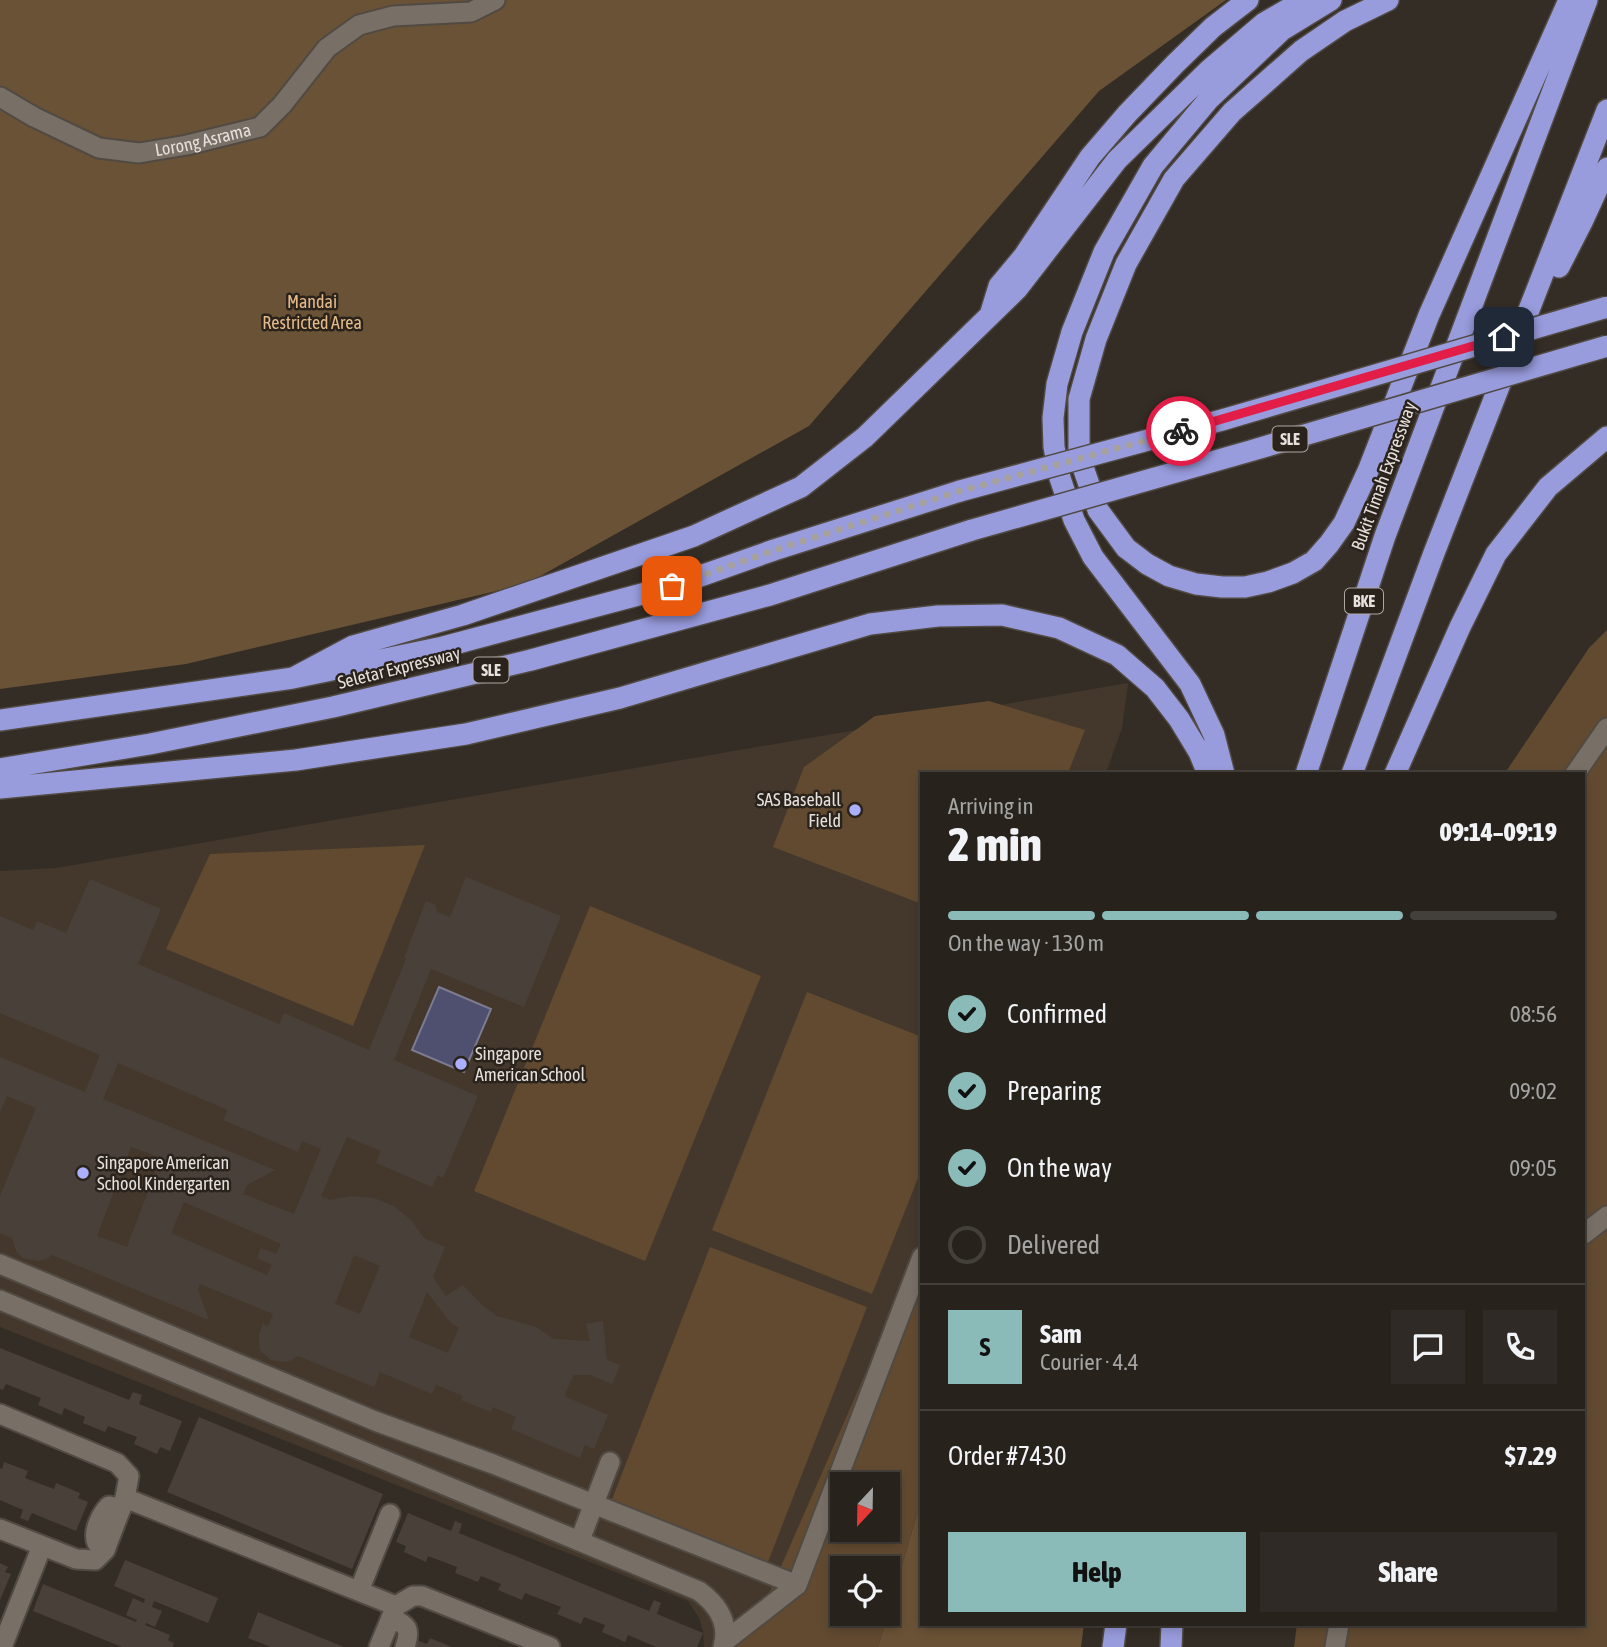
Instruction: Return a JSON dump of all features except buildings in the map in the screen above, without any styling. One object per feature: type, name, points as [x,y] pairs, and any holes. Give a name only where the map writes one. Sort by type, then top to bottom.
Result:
[{"type":"highway","points":[[989,318],[999,286],[1024,256],[1090,157],[1127,114],[1213,27],[1248,0]]},
{"type":"highway","points":[[293,678],[353,646],[463,615],[694,536],[801,487],[865,437],[989,318],[1017,289],[1117,160],[1209,70],[1264,23],[1304,0]]},
{"type":"highway","points":[[1223,772],[1214,735],[1190,684],[1093,556],[1074,520],[1060,478],[1054,447],[1053,418],[1057,384],[1072,332],[1104,252],[1153,166],[1209,99],[1282,30],[1331,0]]},
{"type":"highway","points":[[1388,0],[1345,21],[1301,51],[1232,112],[1174,179],[1126,264],[1096,339],[1079,399],[1079,456],[1098,510],[1126,548],[1169,576],[1196,584],[1222,587],[1245,587],[1268,582],[1293,573],[1314,561],[1345,523],[1429,315],[1569,0]]},
{"type":"highway","name":"Bukit Timah Expressway","points":[[1307,772],[1385,536],[1587,0]]},
{"type":"highway","points":[[1353,772],[1434,553],[1607,110]]},
{"type":"highway","points":[[1508,366],[1607,168]]},
{"type":"highway","points":[[0,720],[293,678],[443,647],[672,586],[960,491],[1222,420],[1607,307]]},
{"type":"highway","name":"Seletar Expressway","points":[[0,769],[150,744],[333,707],[531,660],[770,595],[972,530],[1607,346]]},
{"type":"highway","points":[[1396,772],[1460,627],[1496,554],[1548,487],[1607,437]]},
{"type":"highway","points":[[0,788],[296,760],[466,734],[620,698],[870,624],[925,618],[1002,615],[1059,628],[1116,656],[1155,688],[1179,719],[1199,752],[1207,772]]},
{"type":"highway","points":[[1114,1647],[1116,1626]]},
{"type":"highway","points":[[1171,1647],[1172,1626]]},
{"type":"street","name":"Lorong Asrama","points":[[0,97],[34,117],[100,148],[139,153],[187,145],[260,127],[282,105],[327,48],[359,25],[393,16],[471,12],[495,0]]},
{"type":"street","points":[[1576,772],[1607,728]]},
{"type":"street","points":[[1585,1233],[1607,1216]]},
{"type":"street","points":[[723,1644],[797,1586],[920,1262]]},
{"type":"street","points":[[0,1264],[375,1421],[493,1464],[797,1586]]},
{"type":"street","points":[[0,1300],[699,1591],[719,1610],[723,1621],[723,1644]]},
{"type":"street","points":[[0,1414],[117,1463],[129,1476],[123,1503],[106,1548],[95,1560],[76,1559],[0,1530]]},
{"type":"street","points":[[365,1452],[375,1421]]},
{"type":"street","points":[[580,1540],[610,1462]]},
{"type":"street","points":[[123,1503],[295,1555],[393,1612],[407,1629],[409,1635],[405,1647]]},
{"type":"street","points":[[359,1591],[390,1514]]},
{"type":"street","points":[[2,1647],[42,1546]]},
{"type":"street","points":[[379,1647],[393,1612],[412,1596],[422,1596],[550,1647]]},
{"type":"street","points":[[1335,1647],[1339,1626]]},
{"type":"shaded area","points":[[1607,630],[1607,1647],[1294,1647],[1297,1626],[1585,1626],[1585,772],[1506,772],[1589,648]]},
{"type":"shaded area","name":"Singapore American School","points":[[1128,683],[1122,728],[1106,772],[920,772],[920,1262],[841,1472],[830,1472],[830,1501],[775,1647],[704,1647],[699,1618],[688,1601],[0,1327],[0,871],[56,868]]},
{"type":"shaded area","name":"SAS Baseball Field","points":[[989,701],[1085,730],[1068,772],[920,772],[920,903],[773,847],[804,767],[875,716]]},
{"type":"shaded area","points":[[425,845],[353,1026],[166,949],[210,854]]},
{"type":"shaded area","points":[[590,906],[761,976],[645,1261],[474,1191]]},
{"type":"shaded area","points":[[807,992],[920,1036],[920,1173],[872,1294],[712,1230]]},
{"type":"shaded area","points":[[710,1247],[867,1307],[766,1567],[609,1507]]},
{"type":"shaded area","points":[[920,1249],[920,1504],[900,1572],[900,1556],[830,1556],[830,1626],[884,1626],[878,1647],[736,1647],[744,1627],[762,1610]]},
{"type":"green space","name":"Mandai Restricted Area","points":[[0,0],[1226,0],[1099,91],[809,426],[526,584],[186,664],[0,689]]},
{"type":"green space","points":[[920,1504],[920,1626],[1084,1626],[1081,1647],[878,1647],[884,1626],[900,1626],[900,1572]]},
{"type":"water","points":[[439,987],[491,1009],[464,1072],[412,1050]]},
{"type":"way so far","points":[[672,586],[960,491],[1181,431]]},
{"type":"place","name":"SAS Baseball Field","points":[[855,810]]},
{"type":"place","name":"Singapore American School","points":[[461,1064]]},
{"type":"place","name":"Singapore American School Kindergarten","points":[[83,1173]]},
{"type":"route","points":[[1181,431],[1504,337]]}]
